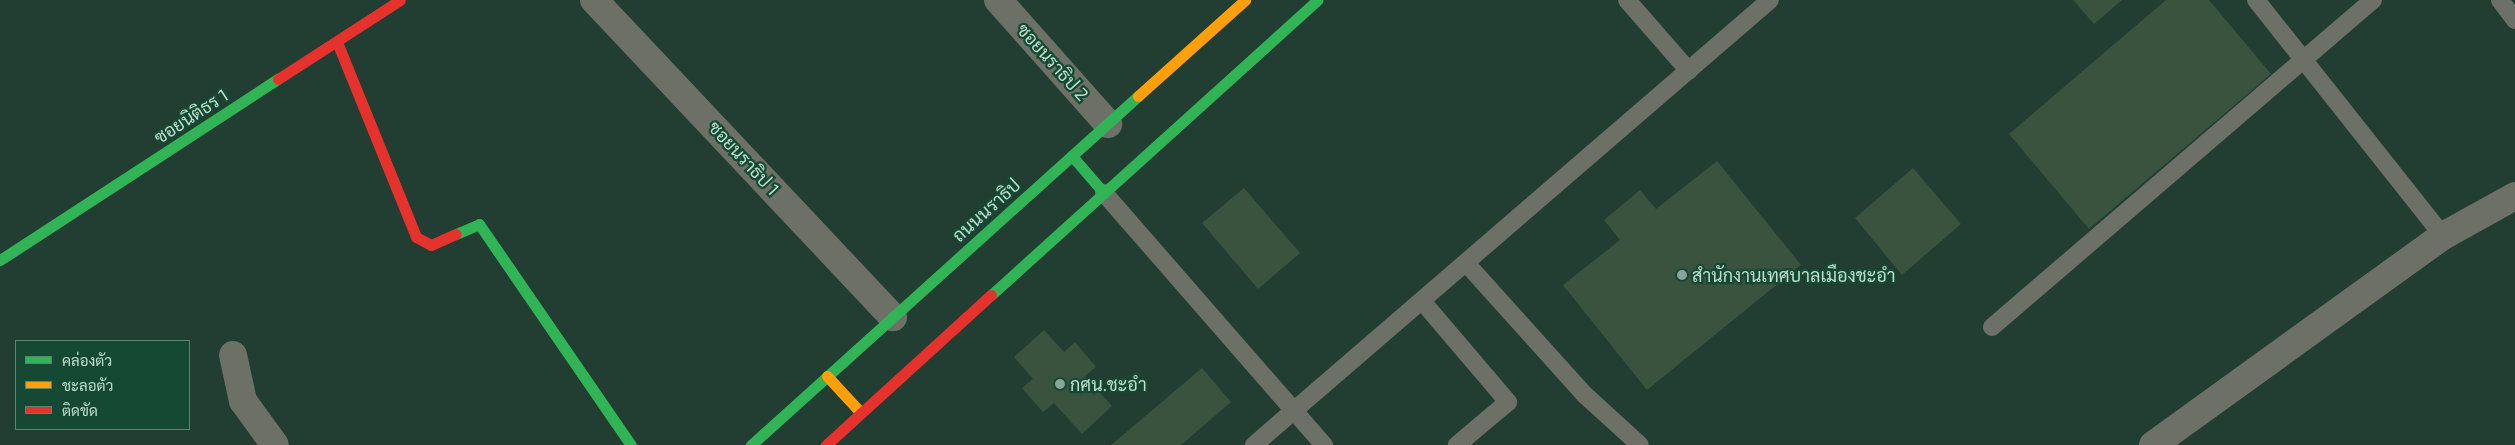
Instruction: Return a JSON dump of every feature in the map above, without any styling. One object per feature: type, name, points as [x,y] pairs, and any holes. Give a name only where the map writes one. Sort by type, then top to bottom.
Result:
[{"type":"street","name":"ซอยนิติธร 1","points":[[0,260],[400,0]]},
{"type":"street","name":"ซอยนราธิป 1","points":[[594,0],[894,317]]},
{"type":"street","name":"ถนนนราธิป","points":[[751,445],[1245,0]]},
{"type":"street","points":[[826,445],[1317,0]]},
{"type":"street","name":"ซอยนราธิป 2","points":[[1009,4],[1108,124]]},
{"type":"street","points":[[337,42],[416,237],[431,245],[479,224],[631,445]]},
{"type":"street","points":[[1072,156],[1104,193]]},
{"type":"street","points":[[2152,445],[2443,236],[2515,196]]},
{"type":"street","points":[[233,356],[243,401],[275,445]]},
{"type":"street","points":[[828,376],[861,413]]},
{"type":"lane","points":[[1627,0],[1689,71]]},
{"type":"lane","points":[[1254,445],[1770,0]]},
{"type":"lane","points":[[2256,0],[2443,236]]},
{"type":"lane","points":[[1992,327],[2302,58],[2374,0]]},
{"type":"lane","points":[[2500,0],[2515,20]]},
{"type":"lane","points":[[1104,193],[1324,445]]},
{"type":"lane","points":[[1466,263],[1585,395],[1640,445]]},
{"type":"lane","points":[[1422,301],[1508,402],[1457,445]]},
{"type":"building","points":[[2073,0],[2122,0],[2094,24]]},
{"type":"building","points":[[2166,0],[2209,0],[2271,74],[2089,229],[2009,134]]},
{"type":"building","name":"สํานักงานเทศบาลเมืองชะอำ","points":[[1717,161],[1801,265],[1647,390],[1563,285],[1620,240],[1604,220],[1640,190],[1656,209]]},
{"type":"building","points":[[1913,168],[1961,224],[1902,275],[1855,218]]},
{"type":"building","points":[[1244,188],[1300,253],[1258,289],[1202,223]]},
{"type":"building","name":"กศน.ชะอำ","points":[[1044,330],[1064,352],[1075,342],[1096,367],[1085,376],[1112,406],[1082,434],[1054,403],[1043,412],[1022,388],[1033,379],[1014,357]]},
{"type":"building","points":[[1202,368],[1231,402],[1181,445],[1111,445]]},
{"type":"traffic: fast","points":[[991,295],[1317,0]]},
{"type":"traffic: fast","points":[[0,260],[278,79]]},
{"type":"traffic: fast","points":[[751,445],[1138,96]]},
{"type":"traffic: fast","points":[[1072,156],[1104,193]]},
{"type":"traffic: fast","points":[[456,234],[479,224],[631,445]]},
{"type":"traffic: slow","points":[[1138,96],[1245,0]]},
{"type":"traffic: slow","points":[[827,376],[861,413]]},
{"type":"traffic: jam","points":[[278,79],[400,0]]},
{"type":"traffic: jam","points":[[337,42],[416,237],[431,245],[456,234]]},
{"type":"traffic: jam","points":[[826,445],[991,295]]},
{"type":"place","name":"สํานักงานเทศบาลเมืองชะอำ","points":[[1682,275]]},
{"type":"place","name":"กศน.ชะอำ","points":[[1060,384]]}]
